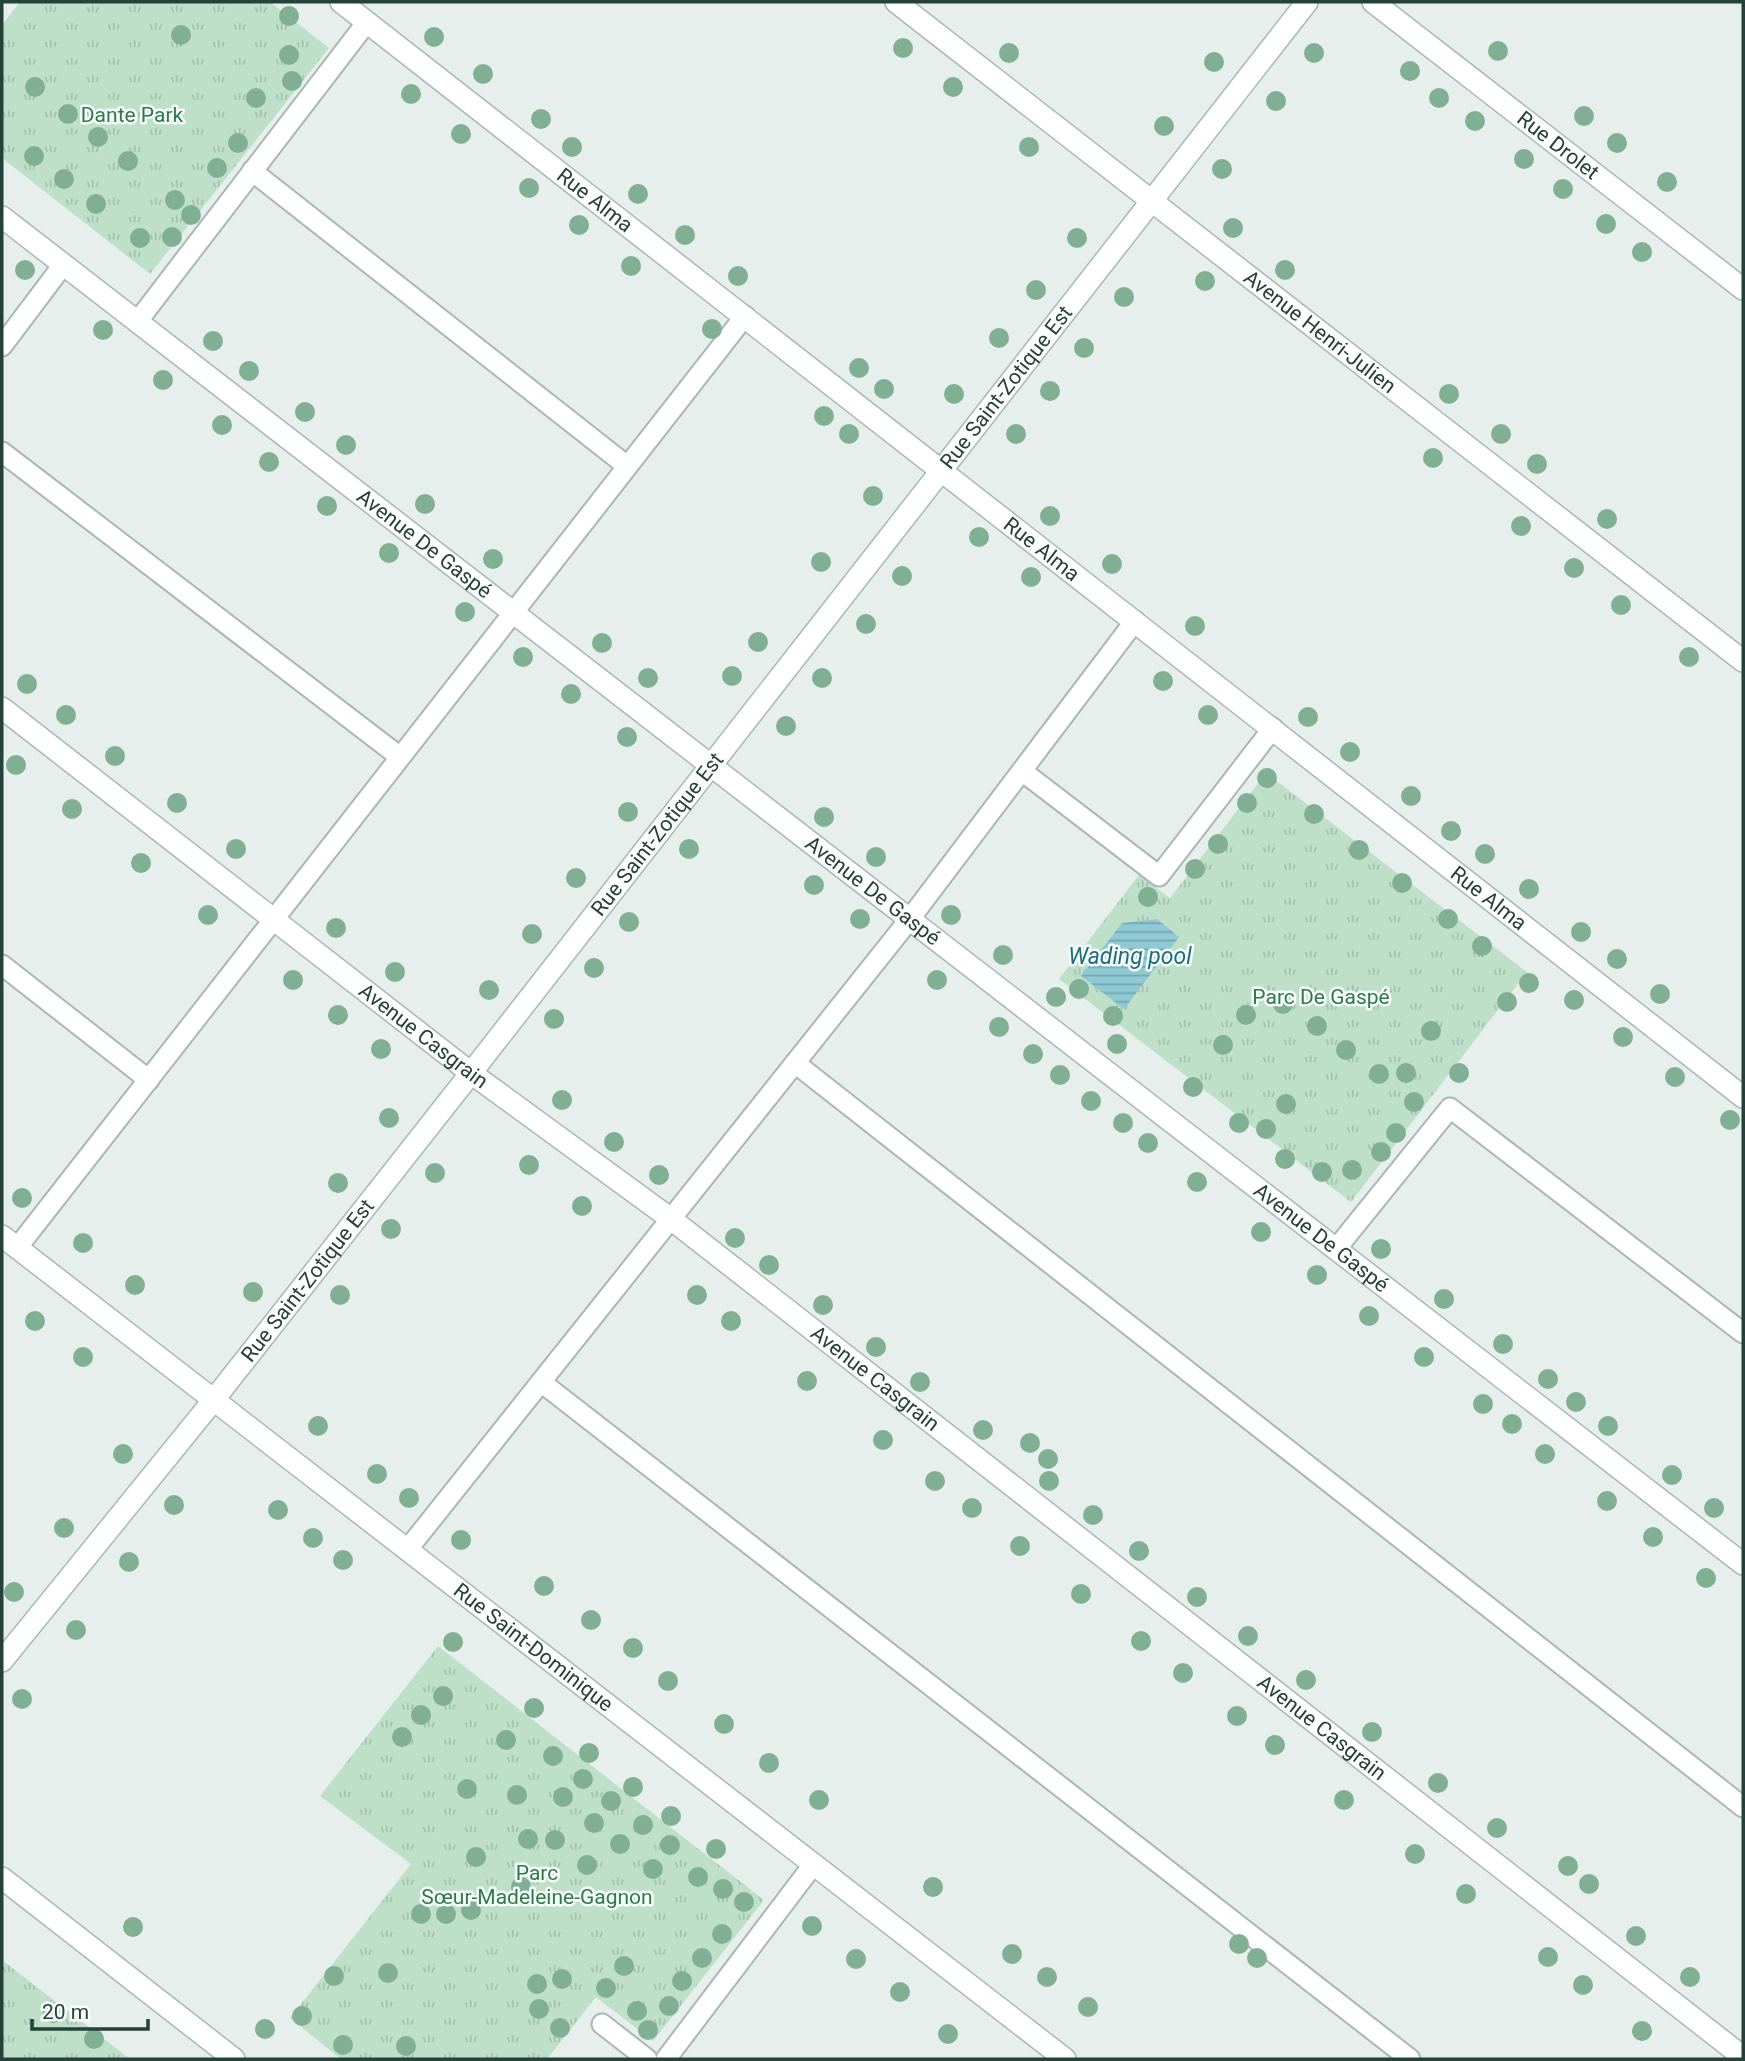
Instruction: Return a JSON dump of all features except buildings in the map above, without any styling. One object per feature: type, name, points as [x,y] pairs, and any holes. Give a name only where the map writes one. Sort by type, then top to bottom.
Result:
[{"type":"street","name":"Rue Alma","points":[[341,2],[1743,1097]]},
{"type":"street","name":"Avenue Henri-Julien","points":[[896,2],[1743,660]]},
{"type":"street","name":"Rue Saint-Zotique Est","points":[[2,1661],[212,1402],[471,1073],[1307,2]]},
{"type":"street","name":"Rue Drolet","points":[[1373,2],[1743,289]]},
{"type":"street","name":"Avenue De Gaspé","points":[[2,217],[1743,1564]]},
{"type":"street","name":"Avenue Casgrain","points":[[2,708],[471,1073],[671,1219],[1743,2057]]},
{"type":"street","name":"Rue Saint-Dominique","points":[[9,1242],[212,1402],[1065,2059]]},
{"type":"street","points":[[2,1878],[234,2059]]},
{"type":"lane","points":[[137,322],[367,22]]},
{"type":"lane","points":[[252,172],[627,466]]},
{"type":"lane","points":[[2,345],[64,265]]},
{"type":"lane","points":[[9,1242],[149,1080],[745,316]]},
{"type":"lane","points":[[2,452],[400,757]]},
{"type":"lane","points":[[407,1550],[909,920],[1135,621]]},
{"type":"lane","points":[[1022,771],[1159,876],[1273,728]]},
{"type":"lane","points":[[2,965],[149,1080]]},
{"type":"lane","points":[[795,1063],[1743,1807]]},
{"type":"lane","points":[[1336,1250],[1450,1108],[1743,1332]]},
{"type":"lane","points":[[541,1382],[1410,2059]]},
{"type":"lane","points":[[666,2059],[813,1865]]},
{"type":"lane","points":[[602,2024],[647,2059]]},
{"type":"green space","name":"Dante Park","points":[[20,2],[270,2],[329,48],[150,274],[2,158],[2,25]]},
{"type":"green space","name":"Parc De Gaspé","points":[[1266,773],[1527,972],[1351,1202],[1059,979],[1139,875],[1170,898]]},
{"type":"green space","name":"Parc Sœur-Madeleine-Gagnon","points":[[438,1646],[764,1900],[653,2041],[596,1997],[547,2059],[341,2059],[290,2018],[411,1864],[320,1796]]},
{"type":"green space","points":[[2,1960],[130,2059],[2,2059]]},
{"type":"water","name":"Wading pool","points":[[1157,919],[1179,937],[1124,1009],[1081,976],[1122,923]]}]
